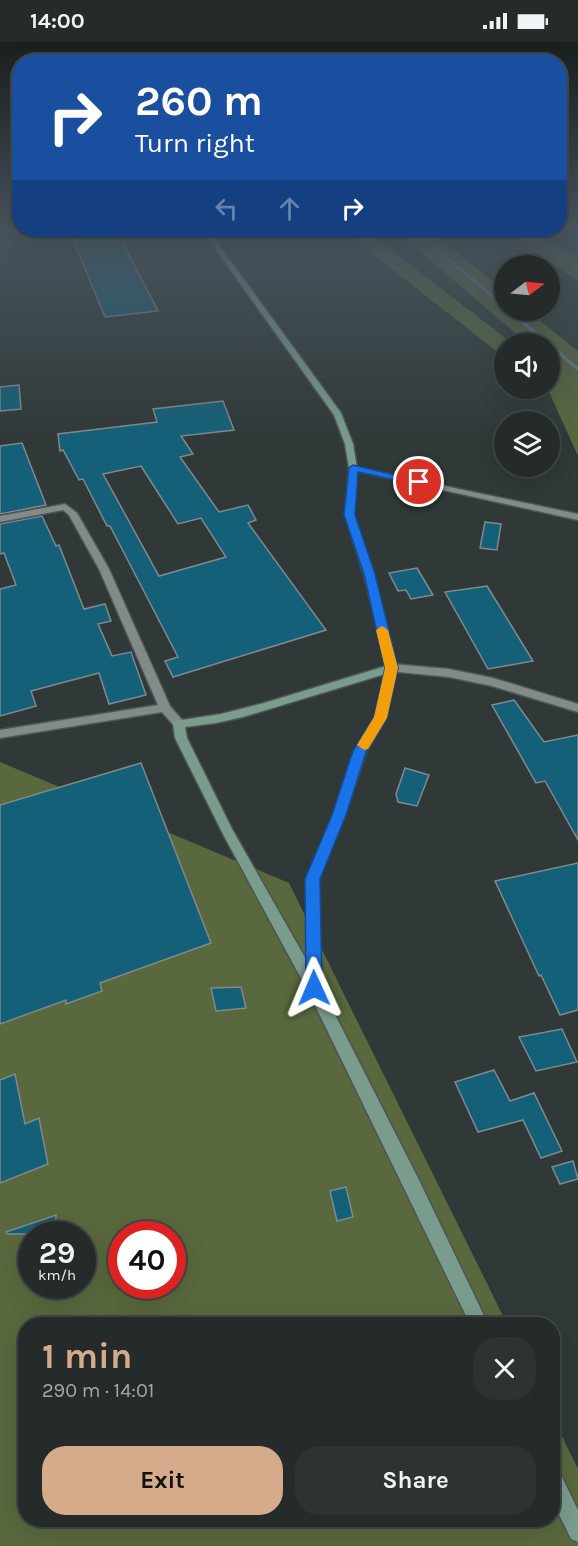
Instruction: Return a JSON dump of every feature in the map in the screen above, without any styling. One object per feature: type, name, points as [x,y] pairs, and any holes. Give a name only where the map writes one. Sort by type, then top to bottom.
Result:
[{"type":"street","points":[[255,300],[338,415],[349,444],[353,468],[350,515],[369,574],[392,668],[380,718],[360,751],[339,815],[312,879],[314,988]]},
{"type":"street","points":[[353,468],[578,517]]},
{"type":"street","points":[[0,519],[52,507],[65,507],[73,513],[104,569],[165,708],[179,724],[182,738],[228,832],[314,988],[476,1317]]},
{"type":"street","points":[[179,724],[228,716],[321,691],[392,668],[449,673],[493,682],[578,708]]},
{"type":"street","points":[[0,734],[165,708]]},
{"type":"street","points":[[560,1495],[578,1532]]},
{"type":"green space","points":[[432,300],[456,300],[499,333],[494,333],[494,349]]},
{"type":"green space","points":[[477,300],[494,300],[494,315]]},
{"type":"green space","points":[[501,321],[540,321],[556,333],[515,333]]},
{"type":"green space","points":[[560,337],[578,351],[578,456],[560,416],[560,411],[558,411],[552,399],[560,399]]},
{"type":"green space","points":[[0,762],[289,883],[504,1317],[18,1317],[18,1527],[560,1527],[560,1432],[578,1469],[578,1546],[0,1546]]},
{"type":"building","points":[[98,300],[152,300],[158,311],[105,317]]},
{"type":"building","points":[[19,385],[21,409],[0,411],[0,387]]},
{"type":"building","points":[[223,401],[234,430],[181,436],[193,454],[180,457],[219,512],[248,505],[256,520],[248,523],[326,630],[173,677],[165,661],[178,657],[110,526],[107,526],[83,479],[79,480],[63,450],[60,451],[58,434],[157,422],[153,409]],"holes":[[[141,466],[178,524],[201,518],[226,557],[159,576],[103,474]]]},
{"type":"building","points":[[22,443],[46,505],[0,514],[0,446]]},
{"type":"building","points":[[42,516],[56,546],[59,545],[84,609],[105,604],[111,621],[98,624],[112,656],[131,652],[146,695],[109,704],[99,673],[31,691],[36,706],[0,716],[0,589],[16,585],[4,553],[0,554],[0,524]]},
{"type":"building","points":[[485,522],[501,524],[497,550],[480,548]]},
{"type":"building","points":[[417,568],[433,595],[411,599],[406,590],[398,591],[389,573]]},
{"type":"building","points":[[487,586],[533,661],[488,669],[445,592]]},
{"type":"building","points":[[514,700],[544,742],[578,735],[578,840],[545,781],[536,783],[492,705]]},
{"type":"building","points":[[141,763],[211,943],[100,983],[102,991],[66,1004],[66,1000],[0,1024],[0,805]]},
{"type":"building","points":[[405,768],[429,775],[417,806],[398,802],[396,794]]},
{"type":"building","points":[[578,863],[578,1010],[560,1015],[541,975],[539,976],[495,881]]},
{"type":"building","points":[[241,987],[246,1008],[216,1011],[211,988]]},
{"type":"building","points":[[562,1029],[577,1062],[536,1071],[519,1037]]},
{"type":"building","points":[[494,1070],[510,1101],[534,1093],[562,1151],[541,1158],[523,1120],[478,1132],[455,1082]]},
{"type":"building","points":[[15,1074],[25,1124],[39,1118],[48,1164],[0,1183],[0,1080]]},
{"type":"building","points":[[573,1161],[578,1179],[560,1184],[552,1167]]},
{"type":"building","points":[[346,1187],[353,1217],[337,1221],[330,1191]]},
{"type":"building","points":[[56,1215],[56,1221],[38,1221]]},
{"type":"building","points":[[18,1228],[18,1234],[7,1234],[6,1232]]},
{"type":"waterway","points":[[522,321],[535,333]]},
{"type":"waterway","points":[[560,353],[578,369]]},
{"type":"slow traffic","points":[[364,745],[380,718],[392,668],[382,630]]},
{"type":"route","points":[[314,988],[312,879],[339,815],[360,751],[380,718],[392,668],[369,574],[350,515],[353,468],[419,482]]}]
